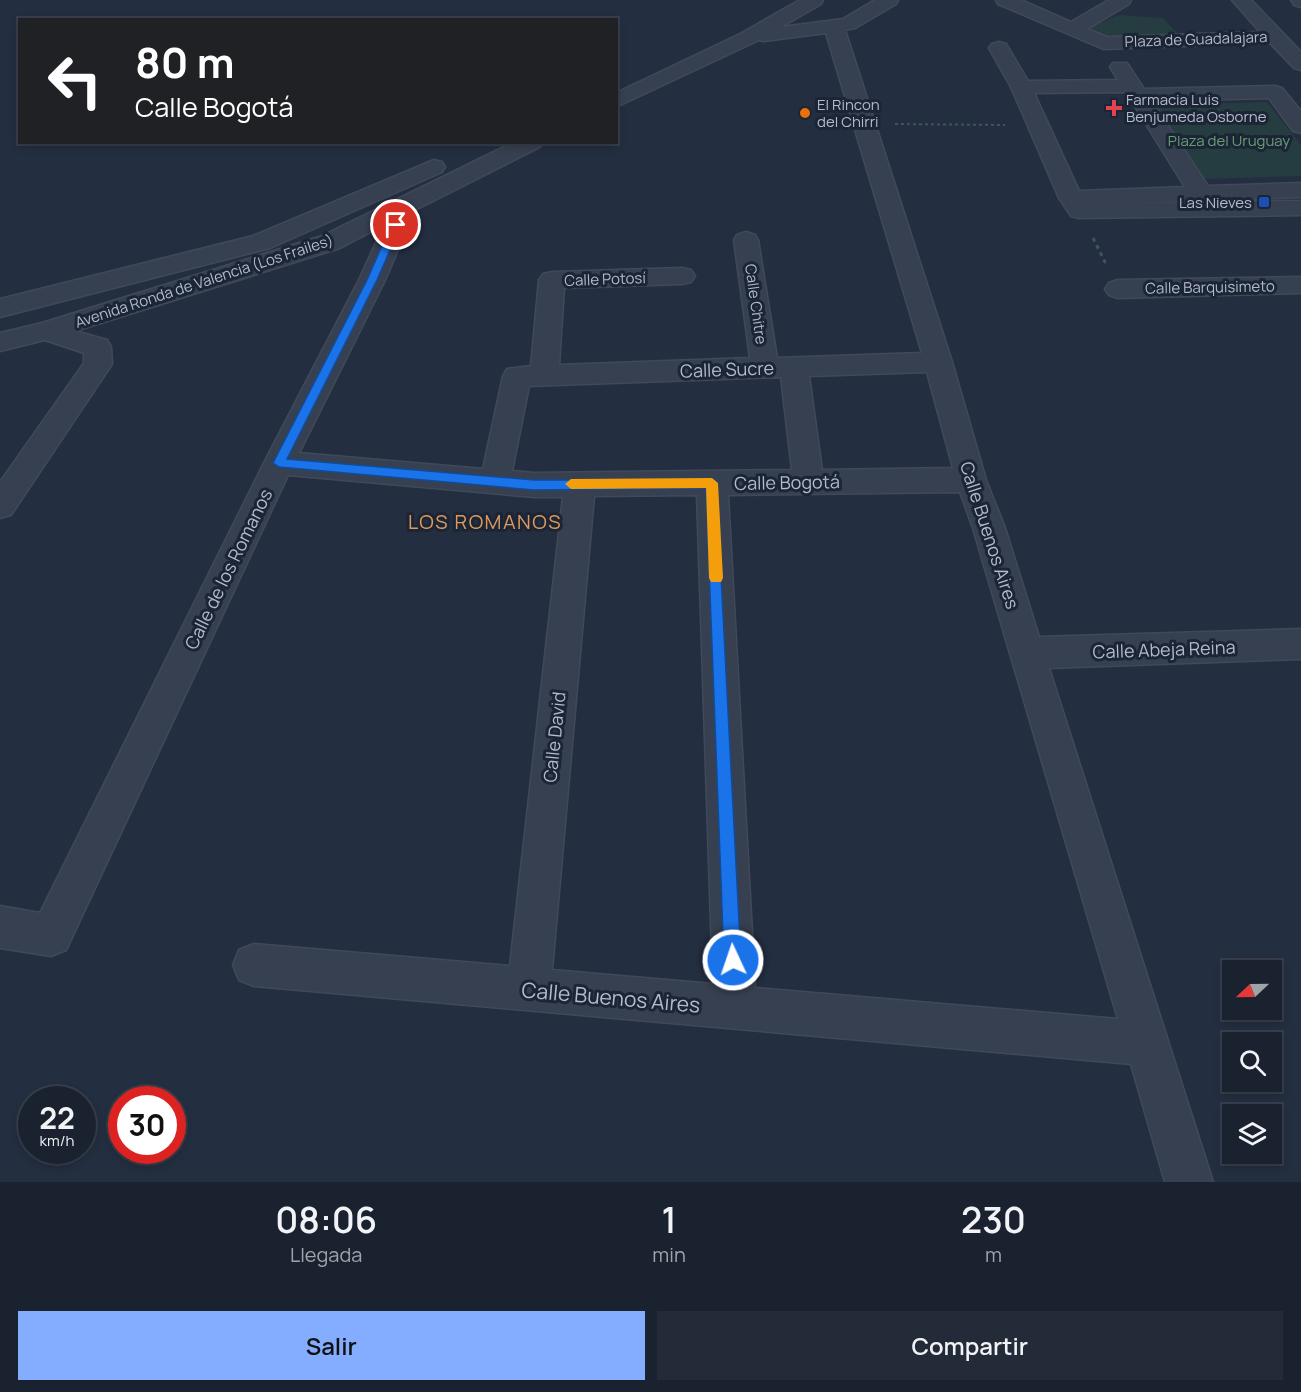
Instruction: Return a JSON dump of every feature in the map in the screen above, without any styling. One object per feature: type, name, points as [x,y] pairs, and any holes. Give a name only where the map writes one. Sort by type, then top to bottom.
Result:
[{"type":"street","points":[[618,100],[747,38],[814,0]]},
{"type":"street","points":[[747,38],[848,24],[889,0]]},
{"type":"street","points":[[1005,0],[1104,43],[1205,201]]},
{"type":"street","points":[[1073,29],[1122,0]]},
{"type":"street","name":"Plaza de Guadalajara","points":[[1241,0],[1275,37]]},
{"type":"street","name":"Calle Buenos Aires","points":[[834,26],[938,362],[971,480],[989,528],[1189,1182]]},
{"type":"street","points":[[1275,37],[1301,64]]},
{"type":"street","name":"Plaza de Guadalajara","points":[[1104,43],[1275,37]]},
{"type":"street","points":[[999,48],[1021,87],[1075,205],[1205,201],[1301,190]]},
{"type":"street","points":[[618,83],[677,50]]},
{"type":"street","points":[[1021,87],[1301,91]]},
{"type":"street","points":[[1275,92],[1301,126]]},
{"type":"street","name":"Avenida Ronda de Valencia (Los Frailes)","points":[[0,308],[261,242],[485,144]]},
{"type":"street","name":"Avenida Ronda de Valencia (Los Frailes)","points":[[0,342],[45,331],[331,243],[528,144]]},
{"type":"street","points":[[1205,201],[1301,208]]},
{"type":"street","name":"Calle de los Romanos","points":[[0,927],[51,935],[279,463],[372,280],[405,205]]},
{"type":"street","name":"Calle Chitre","points":[[746,240],[765,368]]},
{"type":"street","name":"Calle Potosí","points":[[530,375],[552,280],[682,276]]},
{"type":"street","name":"Calle Barquisimeto","points":[[1118,289],[1301,285]]},
{"type":"street","points":[[0,506],[98,364],[97,347],[45,331]]},
{"type":"street","name":"Calle Sucre","points":[[530,375],[938,362]]},
{"type":"street","points":[[795,367],[808,482]]},
{"type":"street","points":[[495,481],[530,375]]},
{"type":"street","name":"Calle Bogotá","points":[[279,463],[534,485],[971,480]]},
{"type":"street","points":[[712,483],[735,1008]]},
{"type":"street","name":"Calle David","points":[[529,990],[580,484]]},
{"type":"street","name":"Calle Abeja Reina","points":[[1027,654],[1301,644]]},
{"type":"street","name":"Calle Buenos Aires","points":[[254,965],[1147,1044]]},
{"type":"path","points":[[864,124],[1038,125]]},
{"type":"path","points":[[1075,205],[1118,289]]},
{"type":"green space","points":[[1118,15],[1163,18],[1178,34],[1097,36],[1085,30]]},
{"type":"green space","name":"Plaza del Uruguay","points":[[1267,102],[1301,145],[1301,176],[1205,179],[1156,105]]},
{"type":"slow traffic","points":[[571,484],[712,483],[716,578]]},
{"type":"place","name":"Farmacia Luis Benjumeda Osborne","points":[[1114,108]]},
{"type":"place","name":"El Rincon del Chirri","points":[[805,113]]},
{"type":"place","name":"Las Nieves","points":[[1264,202]]},
{"type":"district","name":"LOS ROMANOS","points":[[485,521]]},
{"type":"route","points":[[396,225],[372,280],[279,463],[534,485],[712,483],[733,960]]}]
